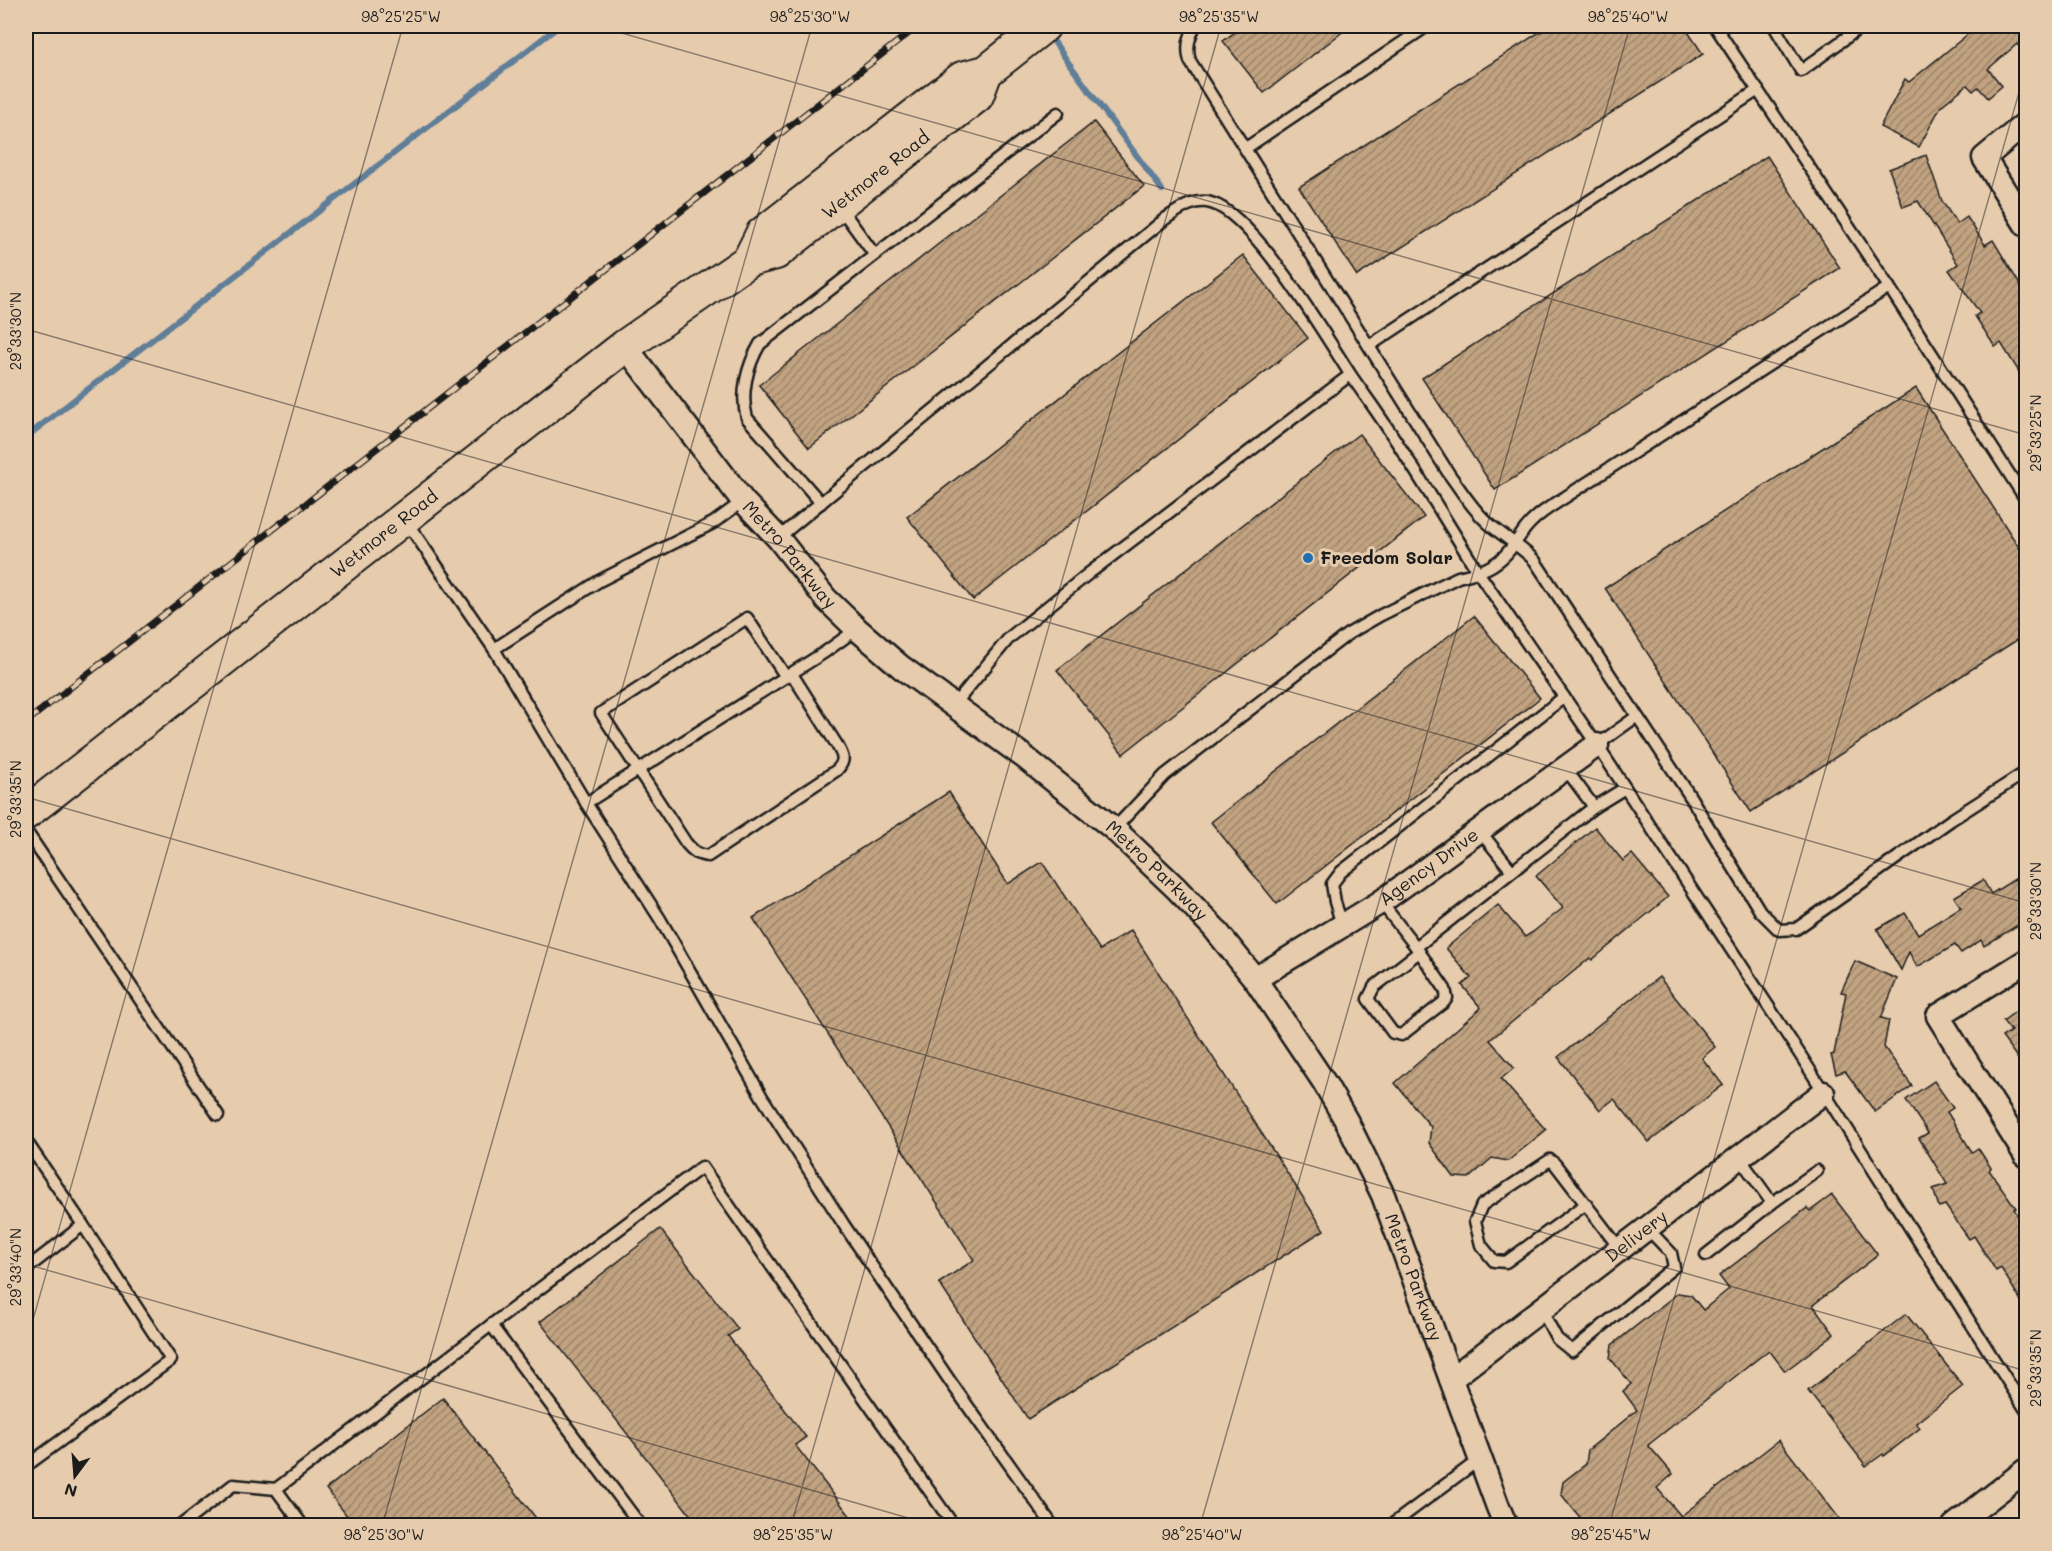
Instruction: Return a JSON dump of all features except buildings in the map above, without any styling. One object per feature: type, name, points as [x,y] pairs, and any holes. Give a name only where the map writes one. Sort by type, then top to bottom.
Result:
[{"type":"main road","name":"Wetmore Road","points":[[748,260],[762,234],[962,78],[986,72],[1040,28]]},
{"type":"main road","name":"Wetmore Road","points":[[26,813],[625,346],[748,260],[776,253],[976,96],[986,72]]},
{"type":"street","points":[[2026,123],[1984,158],[2026,225]]},
{"type":"street","name":"Metro Parkway","points":[[625,346],[743,501],[778,538],[826,599],[856,629],[901,667],[1023,756],[1114,829],[1214,928],[1255,979],[1324,1082],[1347,1122],[1383,1195],[1506,1526]]},
{"type":"street","name":"Agency Drive","points":[[1255,979],[1381,902],[1597,745]]},
{"type":"street","points":[[2026,961],[1938,1016],[2026,1156]]},
{"type":"street","name":"Delivery","points":[[1451,1379],[1823,1093]]},
{"type":"street","points":[[1964,1523],[2026,1470]]},
{"type":"lane","points":[[1195,26],[1187,51],[1190,61],[1449,474],[1490,525],[1535,561],[1688,793],[1760,911],[1779,930],[1796,929],[1941,827],[2026,772]]},
{"type":"lane","points":[[1246,148],[1427,26]]},
{"type":"lane","points":[[1715,26],[1889,287],[2026,500]]},
{"type":"lane","points":[[1773,26],[1801,71],[1862,26]]},
{"type":"lane","points":[[1369,346],[1758,90]]},
{"type":"lane","points":[[821,503],[747,418],[744,407],[747,377],[754,354],[760,344],[1058,113]]},
{"type":"lane","points":[[778,538],[1165,219],[1185,207],[1202,201],[1213,203],[1230,212],[1285,276],[1327,335],[1350,375],[1376,411],[1478,572],[1597,745],[1799,1053],[2026,1410]]},
{"type":"lane","points":[[838,204],[874,254]]},
{"type":"lane","points":[[1114,829],[1165,775],[1348,634],[1458,577],[1491,568],[1516,544],[1526,529],[1550,507],[1889,287]]},
{"type":"lane","points":[[954,705],[1009,638],[1088,574],[1350,375]]},
{"type":"lane","points":[[494,649],[599,581],[712,523],[743,501]]},
{"type":"lane","points":[[405,518],[494,649],[586,803],[660,919],[762,1097],[844,1225],[952,1384],[1053,1526]]},
{"type":"lane","points":[[747,618],[789,675],[843,757],[843,764],[837,770],[708,856],[693,851],[686,843],[639,770],[601,713],[747,618]]},
{"type":"lane","points":[[586,803],[825,652],[856,629]]},
{"type":"lane","points":[[1342,925],[1332,884],[1341,872],[1564,697]]},
{"type":"lane","points":[[1597,745],[1636,717]]},
{"type":"lane","points":[[1565,768],[1594,807]]},
{"type":"lane","points":[[1381,902],[1417,949],[1445,989],[1447,998],[1404,1033],[1397,1035],[1368,999],[1374,987],[1417,949],[1512,871],[1594,807],[1625,788]]},
{"type":"lane","points":[[1479,830],[1512,871]]},
{"type":"lane","points":[[26,831],[218,1115]]},
{"type":"lane","points":[[26,1141],[171,1360],[26,1466]]},
{"type":"lane","points":[[1739,1157],[1772,1203]]},
{"type":"lane","points":[[1586,1204],[1506,1262],[1494,1261],[1481,1245],[1475,1221],[1482,1205],[1550,1160],[1555,1164],[1586,1204],[1620,1249]]},
{"type":"lane","points":[[180,1526],[232,1485],[276,1489],[702,1167],[954,1526]]},
{"type":"lane","points":[[1706,1255],[1817,1171]]},
{"type":"lane","points":[[26,1269],[83,1225]]},
{"type":"lane","points":[[1541,1309],[1557,1339],[1572,1350],[1674,1267],[1671,1253],[1647,1228]]},
{"type":"lane","points":[[491,1325],[641,1526]]},
{"type":"lane","points":[[1390,1526],[1480,1459]]},
{"type":"lane","points":[[276,1489],[303,1526]]},
{"type":"waterway","points":[[26,437],[559,26]]},
{"type":"waterway","points":[[1048,33],[1162,190]]},
{"type":"railway","points":[[26,722],[918,26]]},
{"type":"place","name":"Freedom Solar","points":[[1308,558]]}]
